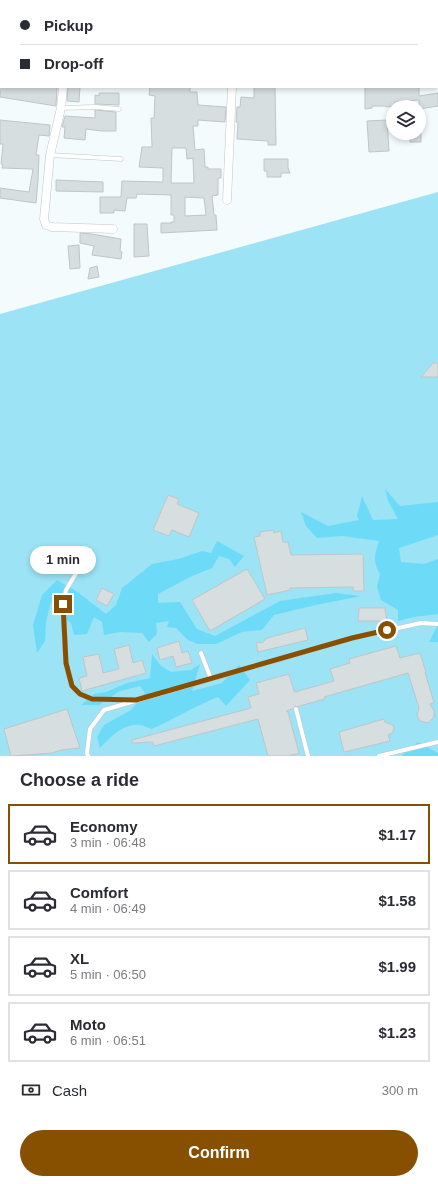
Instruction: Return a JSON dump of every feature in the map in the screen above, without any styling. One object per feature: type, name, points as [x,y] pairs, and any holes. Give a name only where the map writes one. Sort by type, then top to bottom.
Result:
[{"type":"street","points":[[63,88],[61,108],[50,156],[44,219],[46,225],[52,227],[113,230]]},
{"type":"street","points":[[227,200],[232,88]]},
{"type":"lane","points":[[61,108],[95,107],[119,109]]},
{"type":"lane","points":[[50,156],[121,159]]},
{"type":"lane","points":[[90,550],[66,590],[63,604],[66,663],[72,686],[80,694],[92,699],[136,700]]},
{"type":"lane","points":[[88,756],[90,729],[104,710],[352,638],[421,623],[438,624]]},
{"type":"lane","points":[[201,653],[211,678]]},
{"type":"lane","points":[[296,709],[308,756]]},
{"type":"lane","points":[[380,756],[438,742]]},
{"type":"shaded area","points":[[438,192],[438,756],[0,756],[0,314]]},
{"type":"shaded area","points":[[385,489],[400,506],[438,502],[438,535],[399,548],[401,562],[424,564],[438,559],[438,614],[398,621],[398,610],[381,600],[377,587],[380,574],[375,561],[375,554],[379,541],[342,536],[317,538],[306,526],[301,512],[328,526],[359,520],[357,516],[362,496],[373,520],[398,519],[388,501]]},
{"type":"shaded area","points":[[217,541],[244,556],[235,567],[229,559],[219,556],[212,568],[190,577],[158,594],[158,603],[180,602],[197,629],[215,636],[280,601],[336,593],[361,596],[274,615],[262,630],[242,632],[216,644],[198,644],[188,640],[176,628],[167,627],[169,621],[156,623],[157,634],[149,642],[142,633],[120,632],[104,635],[102,622],[94,617],[87,634],[74,635],[71,623],[57,613],[51,602],[46,622],[45,641],[37,653],[33,625],[42,595],[57,580],[76,591],[106,614],[116,605],[122,588],[152,564],[178,559],[202,551],[211,553]]},
{"type":"shaded area","points":[[438,625],[438,642],[429,642]]},
{"type":"shaded area","points":[[152,654],[161,666],[171,672],[191,670],[200,664],[192,691],[222,683],[239,665],[250,680],[226,706],[218,697],[152,729],[142,725],[128,726],[108,739],[100,748],[97,737],[104,725],[131,710],[145,693],[140,686],[120,691],[99,705],[81,705],[94,694],[106,692],[127,683],[150,678]]},
{"type":"shaded area","points":[[418,742],[438,753],[438,756],[401,756]]},
{"type":"building","points":[[1,88],[57,88],[56,106],[0,97]]},
{"type":"building","points":[[68,88],[80,88],[79,102],[67,101]]},
{"type":"building","points":[[150,88],[190,88],[190,92],[197,92],[198,105],[226,107],[225,122],[198,120],[198,126],[193,126],[195,150],[204,149],[205,167],[208,167],[208,169],[221,169],[221,178],[218,178],[218,195],[212,196],[217,230],[161,233],[161,223],[174,222],[174,215],[171,215],[171,195],[137,194],[136,198],[127,198],[125,211],[114,210],[114,213],[100,213],[100,197],[121,197],[122,181],[163,182],[163,168],[139,167],[142,147],[152,147],[151,118],[154,118],[155,96],[149,95]],"holes":[[[172,148],[186,148],[187,159],[193,158],[194,183],[171,183]],[[185,197],[204,198],[206,215],[185,216]]]},
{"type":"building","points":[[254,88],[275,88],[276,145],[268,145],[268,141],[237,139],[237,107],[240,107],[241,97],[254,98]]},
{"type":"building","points":[[365,88],[419,88],[419,96],[438,93],[438,106],[426,108],[426,100],[386,100],[386,106],[372,106],[372,108],[365,109]]},
{"type":"building","points":[[99,93],[119,93],[119,105],[95,104],[95,95],[99,96]]},
{"type":"building","points":[[95,110],[116,112],[116,131],[86,129],[85,140],[64,138],[65,127],[62,127],[65,116],[95,118]]},
{"type":"building","points":[[0,120],[50,125],[49,136],[39,135],[36,155],[39,155],[36,203],[0,198],[0,188],[29,192],[33,169],[2,168],[3,144],[0,144]]},
{"type":"building","points":[[386,120],[386,140],[388,140],[389,151],[369,152],[367,121]]},
{"type":"building","points":[[410,140],[421,140],[421,142],[410,142]]},
{"type":"building","points":[[264,159],[288,159],[288,168],[290,173],[281,173],[281,177],[267,177],[267,171],[264,171]]},
{"type":"building","points":[[56,180],[103,182],[103,192],[56,191]]},
{"type":"building","points":[[134,224],[147,224],[149,256],[134,257]]},
{"type":"building","points":[[80,233],[121,239],[121,259],[92,255],[94,246],[80,243]]},
{"type":"building","points":[[79,245],[80,268],[70,269],[68,246]]},
{"type":"building","points":[[97,266],[99,277],[88,279],[90,268]]},
{"type":"building","points":[[433,363],[438,363],[438,377],[421,377]]},
{"type":"building","points":[[168,495],[179,499],[177,504],[199,513],[189,537],[172,530],[169,536],[153,530]]},
{"type":"building","points":[[273,530],[274,533],[281,531],[283,542],[288,542],[291,555],[363,554],[364,591],[353,591],[353,587],[290,588],[290,590],[267,595],[254,537],[260,536],[260,532]]},
{"type":"building","points":[[247,569],[265,599],[210,631],[192,600]]},
{"type":"building","points":[[102,588],[114,594],[107,606],[96,600]]},
{"type":"building","points":[[359,608],[385,608],[387,621],[358,621]]},
{"type":"building","points":[[305,628],[308,640],[258,652],[256,642],[262,643],[267,638]]},
{"type":"building","points":[[179,641],[182,653],[188,651],[192,663],[176,667],[173,656],[160,660],[157,648]]},
{"type":"building","points":[[129,645],[133,663],[142,660],[146,673],[82,691],[79,678],[87,676],[83,657],[99,654],[103,673],[119,669],[114,649]]},
{"type":"building","points":[[396,646],[400,658],[420,653],[434,703],[430,704],[434,711],[434,717],[428,723],[420,721],[417,716],[419,708],[408,673],[324,697],[325,699],[299,707],[295,706],[293,709],[286,711],[288,712],[299,753],[288,756],[268,756],[258,719],[154,746],[153,742],[132,743],[132,740],[251,708],[248,697],[259,694],[256,683],[289,674],[295,692],[334,681],[330,669],[350,663],[349,659]]},
{"type":"building","points":[[67,709],[80,748],[61,750],[52,753],[11,756],[4,729]]},
{"type":"building","points":[[384,719],[385,722],[393,725],[394,729],[392,733],[388,735],[390,741],[344,752],[339,732]]},
{"type":"route","points":[[63,604],[66,663],[72,686],[80,694],[92,699],[136,700],[211,678],[270,663],[352,638],[387,630]]}]
